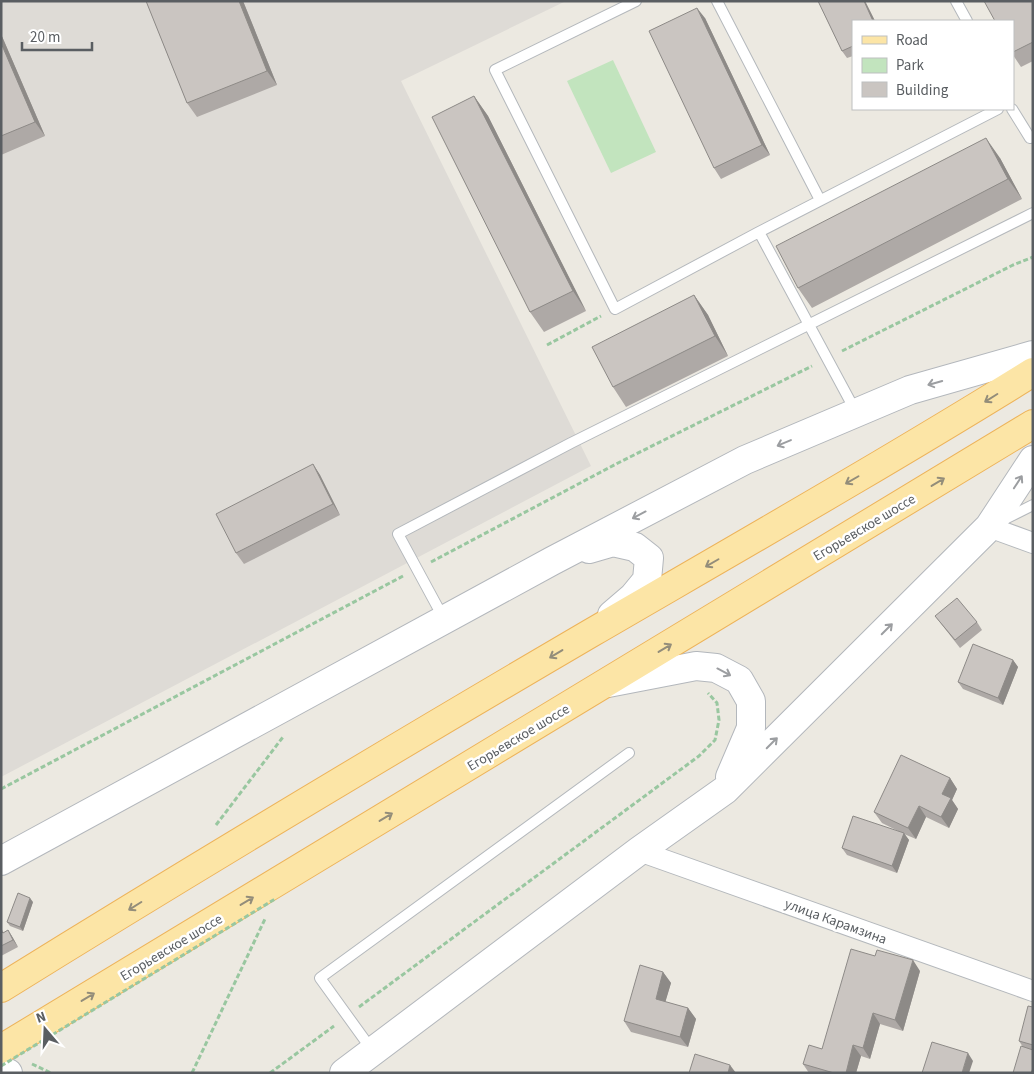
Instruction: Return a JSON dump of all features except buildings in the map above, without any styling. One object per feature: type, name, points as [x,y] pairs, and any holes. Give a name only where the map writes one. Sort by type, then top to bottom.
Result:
[{"type":"main road","points":[[1,988],[176,880],[588,635],[969,412],[1033,372]]},
{"type":"main road","name":"Егорьевское шоссе","points":[[1,1049],[1033,424]]},
{"type":"street","points":[[1,861],[552,561],[744,460],[910,390],[1033,355]]},
{"type":"street","points":[[344,1073],[639,851],[725,790],[990,527],[1033,460]]},
{"type":"street","points":[[990,527],[1033,544]]},
{"type":"street","points":[[552,561],[613,542],[635,547],[649,558],[647,580],[633,597],[588,635]]},
{"type":"street","points":[[608,682],[696,666],[716,668],[739,680],[751,701],[751,728],[725,790]]},
{"type":"street","name":"улица Карамзина","points":[[639,851],[1033,991]]},
{"type":"street","points":[[1,1068],[8,1073]]},
{"type":"lane","points":[[636,1],[495,70],[615,309],[820,200],[996,110]]},
{"type":"lane","points":[[717,1],[820,200]]},
{"type":"lane","points":[[956,1],[966,20]]},
{"type":"lane","points":[[1013,110],[1032,140]]},
{"type":"lane","points":[[445,620],[398,534],[571,443],[1033,213]]},
{"type":"lane","points":[[759,232],[857,412]]},
{"type":"lane","points":[[990,527],[1033,505]]},
{"type":"lane","points":[[373,1051],[320,978],[630,753]]},
{"type":"path","points":[[828,358],[1013,265],[1033,258]]},
{"type":"path","points":[[547,345],[615,309]]},
{"type":"path","points":[[270,1073],[699,756],[715,740],[719,720],[717,703],[706,692]]},
{"type":"path","points":[[212,832],[286,734]]},
{"type":"path","points":[[1,1068],[275,899],[271,907]]},
{"type":"path","points":[[192,1073],[267,915]]},
{"type":"shaded area","points":[[1,1],[566,1],[401,81],[591,466],[1,777]]},
{"type":"green space","points":[[613,60],[656,152],[611,173],[567,81]]}]
